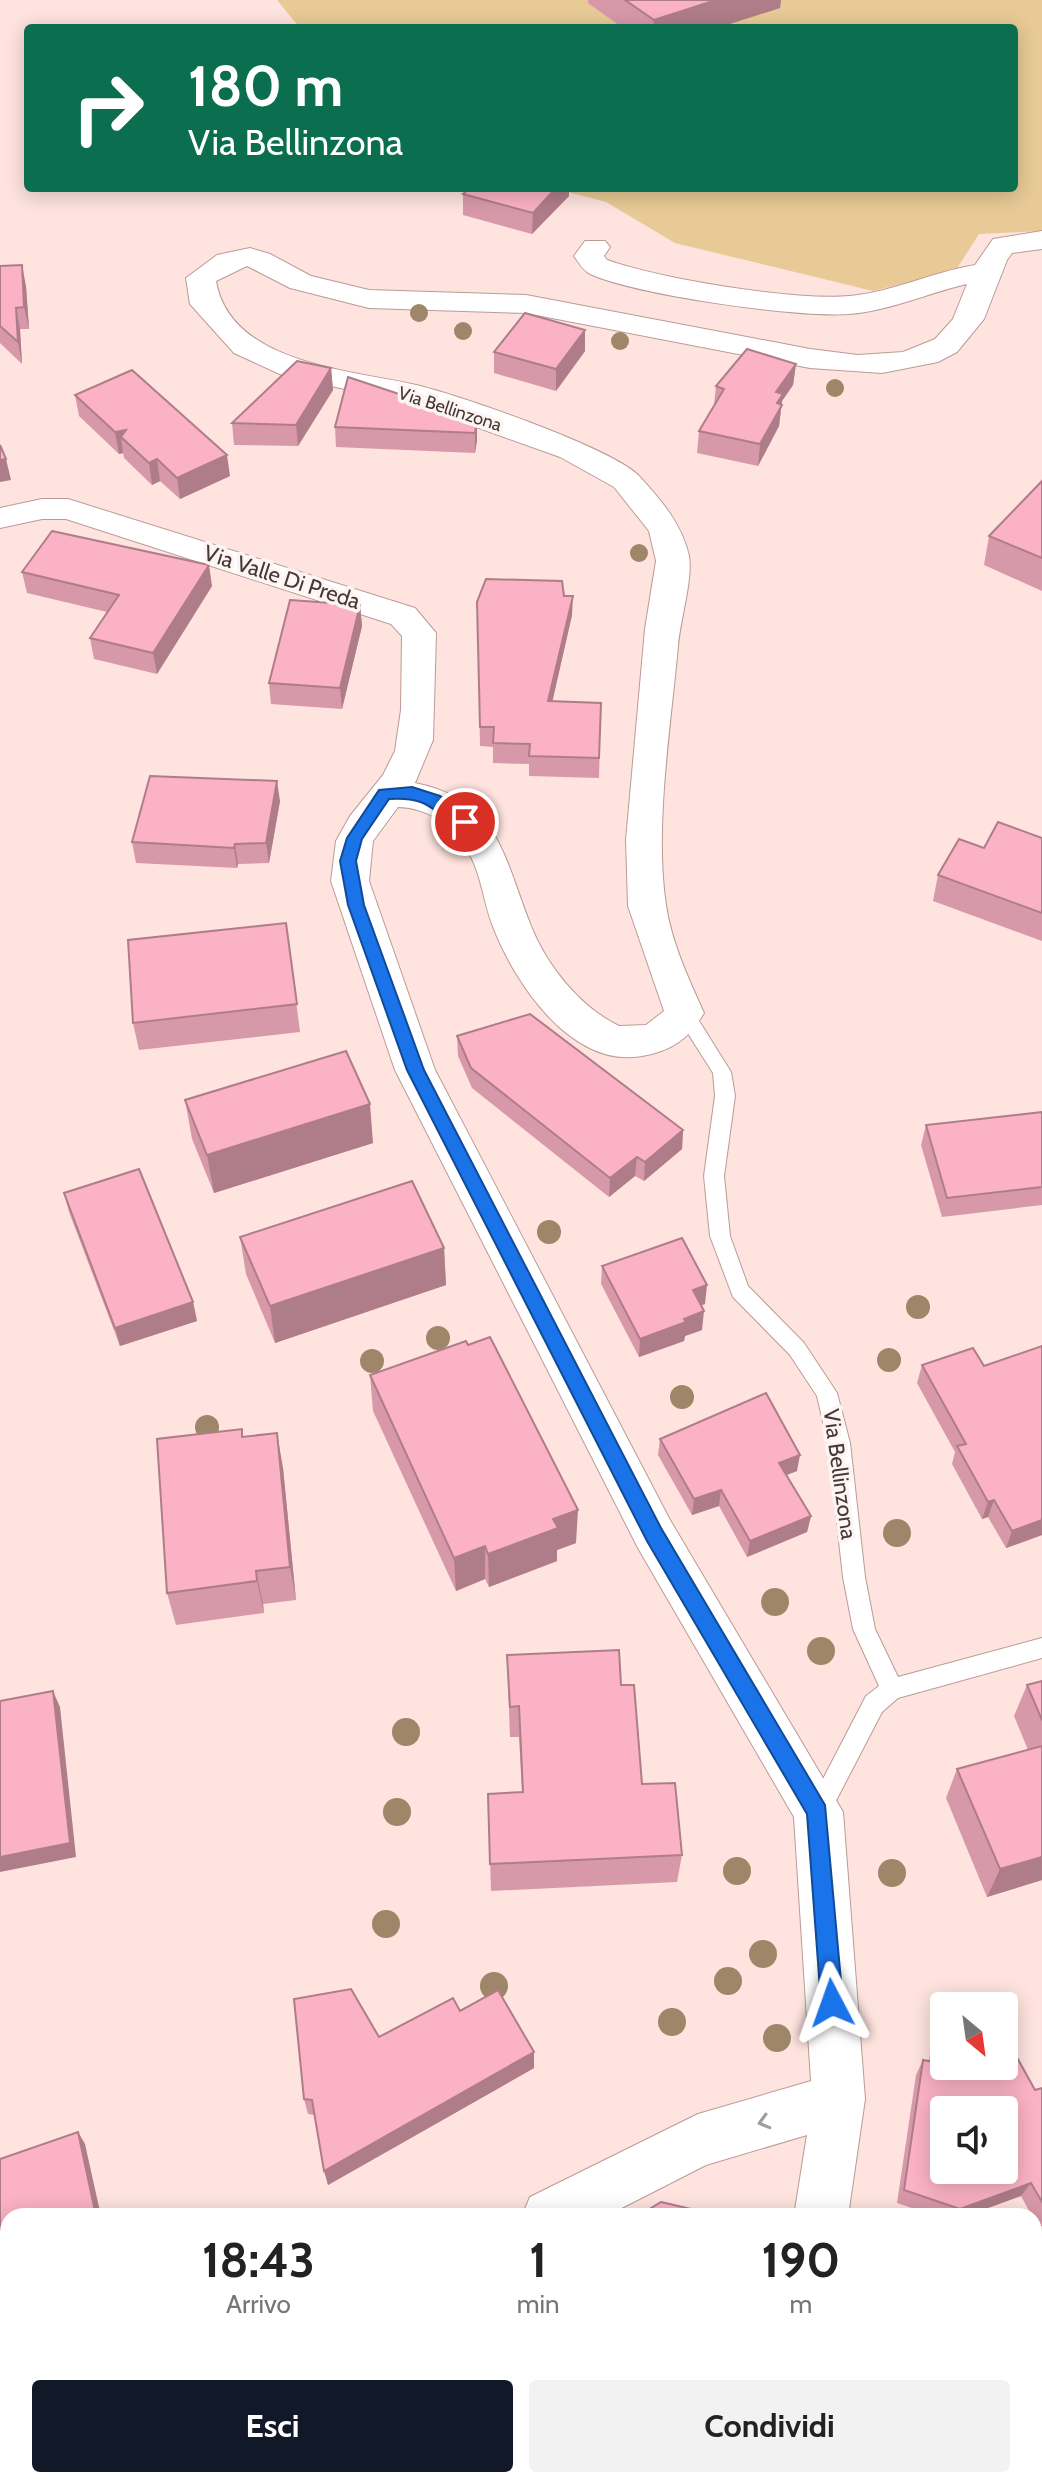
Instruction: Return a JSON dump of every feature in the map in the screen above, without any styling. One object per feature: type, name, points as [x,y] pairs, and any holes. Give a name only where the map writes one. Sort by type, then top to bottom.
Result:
[{"type":"street","name":"Via Bellinzona","points":[[684,1013],[672,986],[647,906],[644,840],[660,642],[673,561],[665,529],[625,480],[571,450],[414,394],[295,369],[245,347],[205,304],[201,278],[242,256],[261,260],[281,274],[368,299],[527,304],[784,354],[853,363],[893,363],[928,355],[947,344],[965,326],[981,296],[991,258],[1003,245],[1042,240]]},
{"type":"street","points":[[595,247],[589,256],[596,265],[632,277],[800,303],[847,306],[957,276],[987,272]]},
{"type":"street","name":"Via Valle Di Preda","points":[[0,518],[42,509],[68,509],[403,616],[419,633],[414,750],[394,784]]},
{"type":"street","points":[[684,1013],[673,1030],[655,1040],[621,1044],[589,1028],[555,999],[517,939],[499,875],[486,848],[465,822],[435,800],[394,784],[355,838],[348,861],[350,881],[415,1070],[654,1534],[818,1812],[839,2099],[822,2208]]},
{"type":"street","points":[[565,2208],[698,2141],[839,2099]]},
{"type":"lane","name":"Via Bellinzona","points":[[684,1013],[722,1072],[725,1096],[714,1176],[720,1236],[740,1291],[797,1349],[827,1393],[839,1443],[854,1577],[864,1629],[892,1689]]},
{"type":"lane","points":[[818,1812],[874,1704],[892,1689],[1042,1648]]},
{"type":"shaded area","points":[[277,0],[1042,0],[1042,231],[979,234],[956,270],[873,291],[675,243],[606,202],[568,192],[1018,192],[1018,24],[297,24]]},
{"type":"building","points":[[625,0],[716,0],[654,20]]},
{"type":"building","points":[[465,192],[552,192],[533,213],[463,194]]},
{"type":"building","points":[[22,265],[24,307],[16,308],[18,342],[0,326],[0,266]]},
{"type":"building","points":[[525,313],[585,330],[556,369],[494,352]]},
{"type":"building","points":[[747,349],[796,364],[776,392],[783,394],[777,403],[782,405],[760,444],[699,431],[724,389],[716,386]]},
{"type":"building","points":[[297,361],[331,368],[296,425],[232,423]]},
{"type":"building","points":[[132,370],[227,455],[177,478],[157,459],[149,463],[121,437],[126,430],[115,432],[75,395]]},
{"type":"building","points":[[348,377],[477,420],[475,433],[335,427]]},
{"type":"building","points":[[0,445],[6,459],[0,460]]},
{"type":"building","points":[[1042,481],[1042,558],[989,536]]},
{"type":"building","points":[[52,531],[209,565],[153,653],[90,638],[119,595],[22,572]]},
{"type":"building","points":[[486,579],[562,581],[564,596],[573,596],[548,701],[601,703],[599,758],[529,756],[530,744],[493,743],[494,727],[480,727],[477,602]]},
{"type":"building","points":[[290,600],[360,605],[340,688],[269,683]]},
{"type":"building","points":[[150,776],[277,781],[266,843],[235,844],[234,848],[132,842]]},
{"type":"building","points":[[998,822],[1042,838],[1042,913],[938,875],[959,839],[984,848]]},
{"type":"building","points":[[286,923],[297,1004],[133,1023],[128,940]]},
{"type":"building","points":[[530,1014],[683,1130],[645,1162],[637,1157],[610,1178],[471,1068],[457,1036]]},
{"type":"building","points":[[346,1051],[370,1104],[207,1155],[185,1100]]},
{"type":"building","points":[[1042,1112],[1042,1187],[947,1198],[926,1125]]},
{"type":"building","points":[[139,1169],[193,1302],[115,1328],[64,1193]]},
{"type":"building","points":[[412,1181],[444,1248],[270,1306],[240,1237]]},
{"type":"building","points":[[682,1238],[707,1285],[693,1290],[704,1311],[684,1319],[686,1322],[640,1339],[602,1266]]},
{"type":"building","points":[[490,1337],[578,1510],[553,1519],[558,1528],[488,1554],[485,1546],[454,1558],[370,1375],[466,1341],[468,1345]]},
{"type":"building","points":[[1042,1346],[1042,1520],[1012,1531],[994,1500],[988,1502],[957,1446],[966,1444],[922,1365],[973,1348],[984,1366]]},
{"type":"building","points":[[766,1393],[800,1455],[779,1463],[811,1516],[750,1541],[721,1490],[694,1499],[660,1439]]},
{"type":"building","points":[[242,1429],[242,1437],[277,1433],[290,1567],[256,1571],[257,1581],[167,1593],[157,1439]]},
{"type":"building","points":[[619,1650],[621,1685],[634,1685],[642,1784],[675,1783],[682,1855],[490,1864],[488,1794],[523,1792],[519,1706],[510,1707],[507,1655]]},
{"type":"building","points":[[1042,1681],[1042,1720],[1027,1685]]},
{"type":"building","points":[[53,1691],[70,1843],[0,1857],[0,1701]]},
{"type":"building","points":[[1042,1746],[1042,1857],[1000,1869],[957,1769]]},
{"type":"building","points":[[351,1989],[379,2037],[453,1998],[460,2011],[498,1990],[534,2052],[324,2171],[312,2100],[304,2099],[294,1999]]},
{"type":"building","points":[[1018,2059],[1035,2090],[1042,2088],[1042,2202],[1031,2183],[963,2208],[904,2190],[923,2060],[930,2061],[930,2080],[1018,2080]]},
{"type":"building","points":[[78,2132],[94,2208],[0,2208],[0,2159]]},
{"type":"building","points":[[661,2202],[687,2208],[651,2208]]},
{"type":"route","points":[[465,822],[435,800],[412,792],[385,794],[355,838],[348,861],[356,905],[415,1070],[654,1534],[818,1812],[832,2003]]}]
